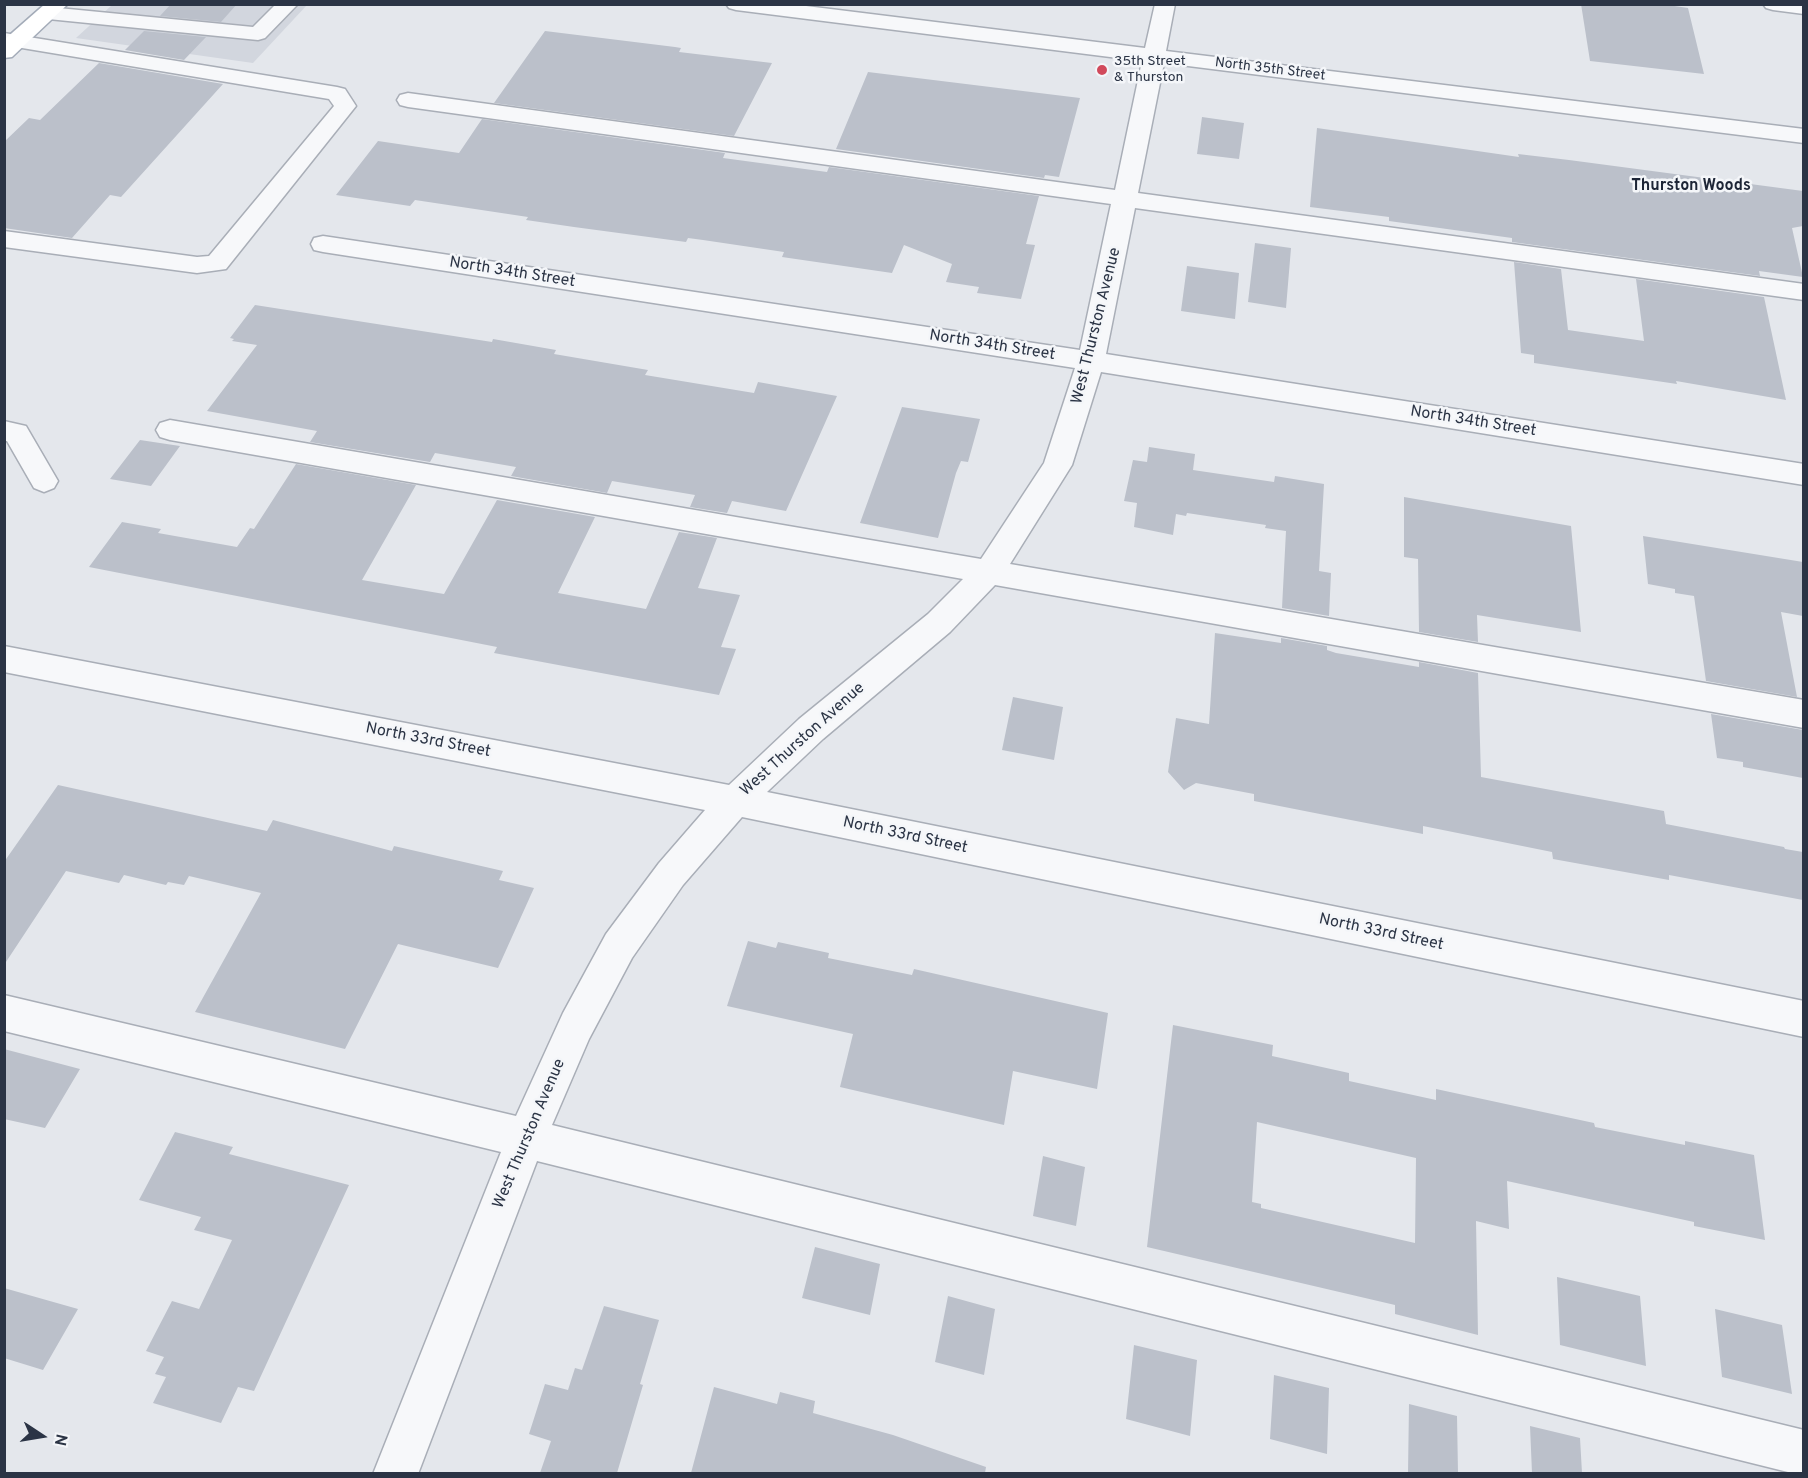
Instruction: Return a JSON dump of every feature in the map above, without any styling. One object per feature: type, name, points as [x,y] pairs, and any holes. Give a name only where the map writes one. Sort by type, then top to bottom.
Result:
[{"type":"main road","points":[[9,44],[53,9]]},
{"type":"street","points":[[134,22],[151,4]]},
{"type":"street","points":[[53,9],[134,22],[258,34],[288,4]]},
{"type":"street","name":"North 35th Street","points":[[736,4],[1803,136]]},
{"type":"street","name":"West Thurston Avenue","points":[[395,1473],[526,1138],[576,1026],[619,946],[671,874],[735,801],[811,729],[939,623],[989,572],[1058,465],[1091,361],[1165,4]]},
{"type":"street","points":[[1773,4],[1803,8]]},
{"type":"street","points":[[4,239],[197,265],[217,263],[345,106],[338,94],[61,50],[9,44]]},
{"type":"street","points":[[408,100],[1803,292]]},
{"type":"street","name":"North 34th Street","points":[[323,244],[1091,361],[1803,475]]},
{"type":"street","points":[[170,430],[1803,714]]},
{"type":"street","points":[[4,431],[16,433],[44,481]]},
{"type":"street","name":"North 33rd Street","points":[[4,659],[735,801],[1803,1019]]},
{"type":"street","points":[[4,1013],[526,1138],[1803,1453]]},
{"type":"shaded area","points":[[112,5],[307,5],[253,63],[76,38]]},
{"type":"building","points":[[171,4],[237,4],[221,22],[160,16]]},
{"type":"building","points":[[1581,4],[1661,4],[1688,8],[1704,74],[1590,61]]},
{"type":"building","points":[[144,31],[206,37],[184,60],[125,50]]},
{"type":"building","points":[[545,31],[675,47],[681,48],[679,52],[772,63],[734,136],[494,103]]},
{"type":"building","points":[[99,63],[223,84],[121,197],[110,195],[72,238],[4,228],[4,142],[29,118],[40,120]]},
{"type":"building","points":[[868,72],[1080,98],[1059,177],[1045,175],[1044,178],[836,149]]},
{"type":"building","points":[[1202,117],[1244,123],[1239,159],[1197,154]]},
{"type":"building","points":[[482,119],[725,153],[723,158],[827,172],[829,167],[1039,196],[1026,244],[1035,245],[1021,299],[977,293],[979,287],[946,282],[952,264],[904,245],[892,273],[782,257],[784,252],[703,240],[688,238],[686,242],[574,227],[526,220],[528,217],[415,200],[410,206],[336,195],[378,141],[459,153]]},
{"type":"building","points":[[1317,128],[1519,157],[1518,154],[1803,191],[1803,226],[1792,228],[1803,277],[1759,271],[1760,276],[1512,242],[1512,238],[1389,221],[1389,217],[1310,207]]},
{"type":"building","points":[[1255,243],[1291,248],[1286,308],[1248,302]]},
{"type":"building","points":[[1514,262],[1561,269],[1568,330],[1644,341],[1636,279],[1764,297],[1786,400],[1676,381],[1677,384],[1534,363],[1534,355],[1521,353]]},
{"type":"building","points":[[1187,266],[1239,273],[1235,319],[1181,311]]},
{"type":"building","points":[[255,305],[556,350],[554,354],[648,370],[645,375],[754,393],[758,382],[837,396],[786,511],[732,501],[727,513],[690,507],[695,495],[612,481],[607,493],[511,476],[516,467],[435,453],[430,462],[310,442],[317,431],[207,411],[257,345],[232,341],[234,339],[230,338]]},
{"type":"building","points":[[902,407],[980,419],[968,462],[961,461],[956,473],[938,538],[860,523]]},
{"type":"building","points":[[140,440],[180,446],[151,486],[110,479]]},
{"type":"building","points":[[1149,447],[1195,454],[1193,470],[1274,482],[1275,476],[1324,484],[1319,571],[1331,573],[1329,616],[1282,608],[1286,531],[1265,528],[1266,525],[1187,513],[1186,516],[1176,514],[1173,535],[1134,527],[1137,503],[1124,501],[1133,460],[1147,462]]},
{"type":"building","points":[[296,464],[416,485],[362,580],[444,594],[497,500],[595,517],[558,593],[646,609],[679,532],[717,538],[698,588],[740,595],[721,647],[736,649],[719,695],[494,653],[497,647],[89,567],[122,522],[161,529],[158,533],[237,547],[250,528],[254,529]]},
{"type":"building","points":[[1404,497],[1571,526],[1581,632],[1477,615],[1478,642],[1419,632],[1418,559],[1404,557]]},
{"type":"building","points":[[1643,536],[1803,562],[1803,616],[1781,612],[1797,697],[1706,681],[1694,596],[1675,593],[1675,589],[1648,584]]},
{"type":"building","points":[[1215,633],[1281,643],[1281,638],[1327,646],[1327,650],[1336,653],[1419,667],[1419,662],[1478,673],[1481,777],[1664,811],[1666,824],[1803,852],[1803,900],[1669,875],[1669,880],[1553,859],[1552,852],[1423,826],[1423,834],[1254,801],[1254,794],[1196,783],[1184,790],[1168,772],[1176,718],[1209,724]]},
{"type":"building","points":[[1013,697],[1063,707],[1054,760],[1002,750]]},
{"type":"building","points":[[1711,714],[1803,730],[1803,778],[1743,767],[1743,762],[1717,758]]},
{"type":"building","points":[[58,785],[267,831],[273,820],[392,851],[394,846],[503,871],[499,880],[534,888],[498,968],[398,944],[345,1049],[195,1012],[261,893],[189,876],[184,885],[168,882],[166,885],[124,875],[119,883],[66,871],[4,965],[4,862]]},
{"type":"building","points":[[748,941],[776,948],[778,942],[829,953],[828,958],[912,975],[914,969],[1108,1013],[1097,1089],[1013,1071],[1004,1125],[840,1087],[853,1034],[727,1006]]},
{"type":"building","points":[[1173,1025],[1273,1045],[1272,1056],[1349,1073],[1349,1081],[1436,1100],[1436,1089],[1594,1123],[1595,1127],[1685,1145],[1685,1141],[1754,1155],[1765,1240],[1694,1226],[1694,1222],[1507,1181],[1509,1229],[1476,1221],[1478,1335],[1395,1314],[1395,1305],[1147,1247]],"holes":[[[1257,1122],[1416,1158],[1415,1243],[1261,1208],[1261,1204],[1252,1202]]]},
{"type":"building","points":[[4,1049],[80,1069],[45,1128],[4,1119]]},
{"type":"building","points":[[175,1132],[233,1147],[229,1154],[349,1185],[254,1391],[238,1387],[221,1423],[153,1403],[166,1377],[155,1374],[164,1357],[146,1351],[172,1301],[199,1309],[232,1240],[194,1230],[201,1217],[139,1200]]},
{"type":"building","points":[[1043,1156],[1085,1167],[1076,1226],[1033,1216]]},
{"type":"building","points":[[815,1247],[880,1264],[870,1315],[802,1298]]},
{"type":"building","points":[[1557,1277],[1640,1296],[1646,1366],[1560,1345]]},
{"type":"building","points":[[4,1288],[78,1309],[43,1370],[4,1358]]},
{"type":"building","points":[[948,1296],[995,1309],[984,1375],[935,1362]]},
{"type":"building","points":[[604,1306],[659,1320],[617,1473],[540,1473],[551,1441],[529,1434],[545,1384],[568,1390],[575,1368],[582,1370]]},
{"type":"building","points":[[1715,1309],[1782,1325],[1792,1394],[1722,1377]]},
{"type":"building","points":[[1134,1345],[1197,1360],[1190,1436],[1126,1419]]},
{"type":"building","points":[[1274,1375],[1329,1388],[1327,1454],[1270,1439]]},
{"type":"building","points":[[714,1387],[777,1404],[780,1392],[815,1401],[813,1413],[893,1435],[986,1467],[985,1473],[691,1473]]},
{"type":"building","points":[[1409,1404],[1457,1416],[1458,1473],[1408,1473]]},
{"type":"building","points":[[1530,1426],[1580,1438],[1582,1473],[1532,1473]]},
{"type":"place","name":"35th Street & Thurston","points":[[1102,70]]},
{"type":"district","name":"Thurston Woods","points":[[1691,187]]}]
